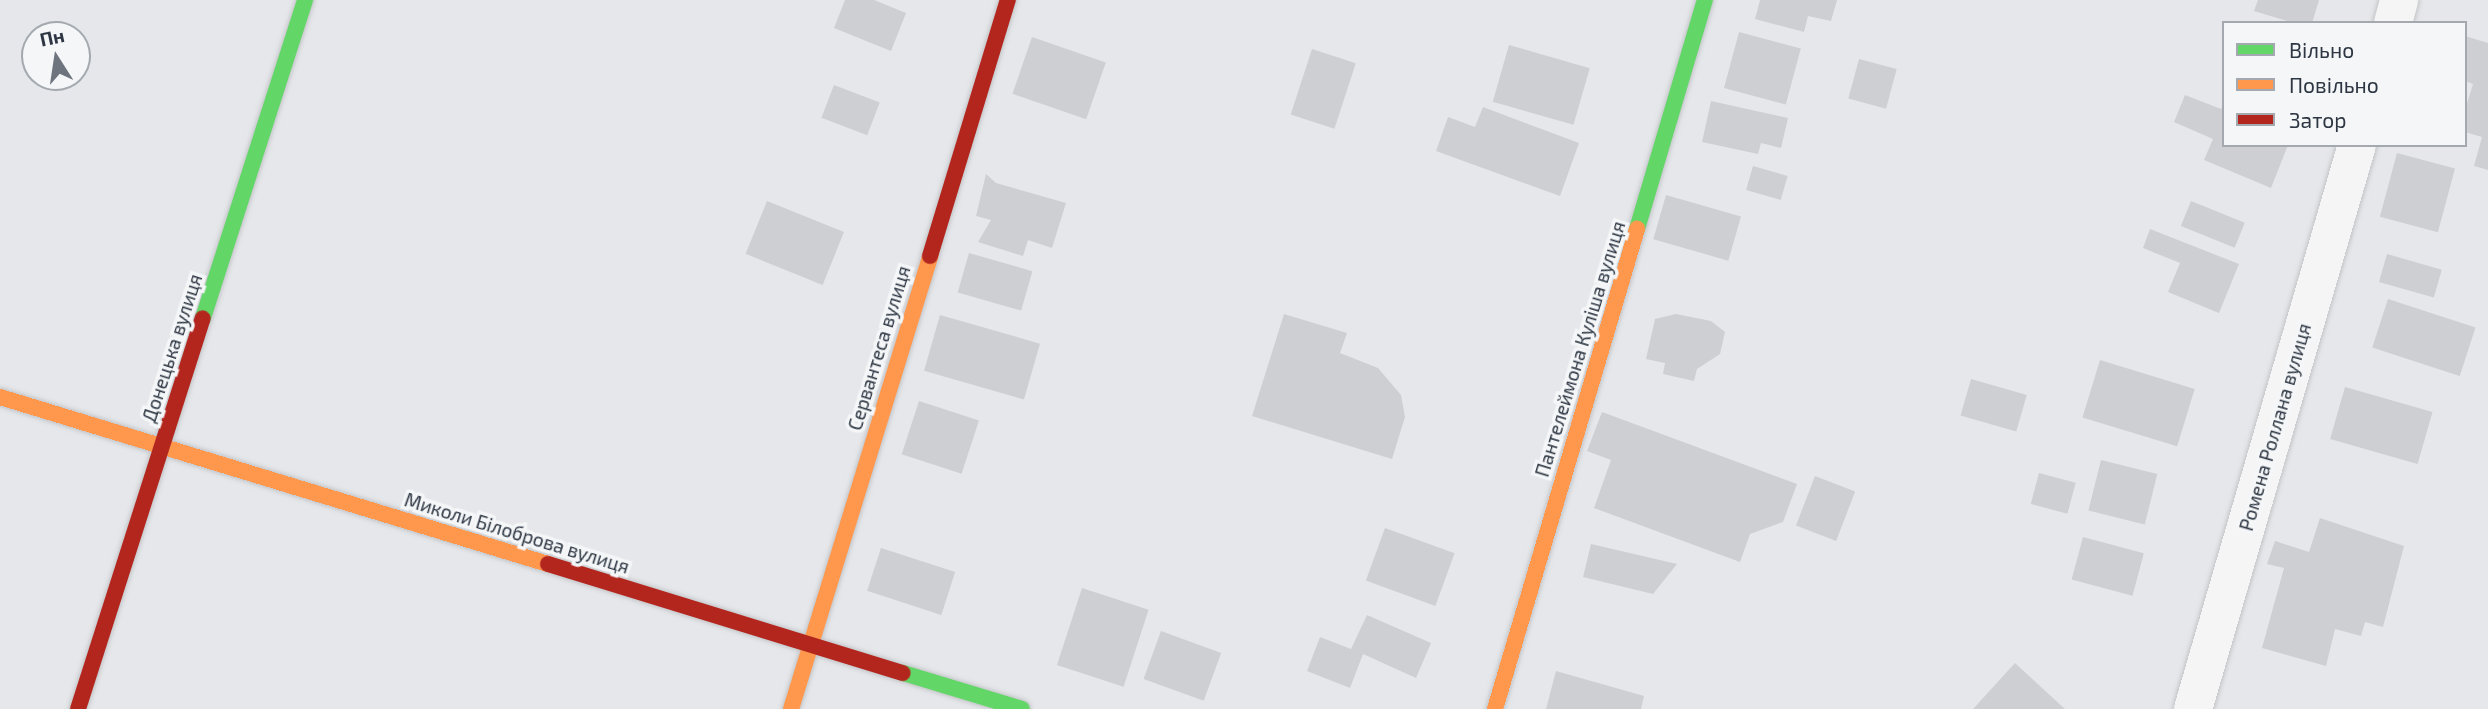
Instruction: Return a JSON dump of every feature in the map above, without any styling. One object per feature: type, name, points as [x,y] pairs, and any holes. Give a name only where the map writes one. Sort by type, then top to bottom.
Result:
[{"type":"street","name":"Донецька вулиця","points":[[78,709],[305,0]]},
{"type":"street","name":"Сервантеса вулиця","points":[[791,709],[1008,0]]},
{"type":"street","name":"Пантелеймона Куліша вулиця","points":[[1495,709],[1705,0]]},
{"type":"street","points":[[2394,21],[2399,0]]},
{"type":"street","name":"Ромена Роллана вулиця","points":[[2193,709],[2356,147]]},
{"type":"street","name":"Миколи Білоброва вулиця","points":[[0,397],[1022,709]]},
{"type":"building","points":[[845,0],[874,0],[906,13],[891,51],[834,28]]},
{"type":"building","points":[[1760,0],[1837,0],[1831,21],[1808,16],[1804,32],[1755,19]]},
{"type":"building","points":[[2258,0],[2319,0],[2313,21],[2287,21],[2254,11]]},
{"type":"building","points":[[1739,32],[1801,49],[1786,105],[1724,88]]},
{"type":"building","points":[[1032,37],[1106,62],[1086,119],[1012,94]]},
{"type":"building","points":[[2467,37],[2488,43],[2488,170],[2474,166],[2482,137],[2467,133],[2467,104],[2473,84],[2467,82]]},
{"type":"building","points":[[1509,45],[1590,68],[1573,125],[1493,102]]},
{"type":"building","points":[[1312,49],[1356,63],[1334,129],[1291,115]]},
{"type":"building","points":[[1859,59],[1897,69],[1886,109],[1848,99]]},
{"type":"building","points":[[834,85],[880,103],[867,135],[821,118]]},
{"type":"building","points":[[2185,95],[2221,109],[2222,107],[2222,147],[2287,147],[2271,188],[2204,160],[2213,139],[2174,122]]},
{"type":"building","points":[[1711,101],[1788,118],[1781,148],[1761,143],[1758,154],[1702,142]]},
{"type":"building","points":[[1483,107],[1579,143],[1560,196],[1436,151],[1448,117],[1475,127]]},
{"type":"building","points":[[2397,153],[2455,169],[2438,232],[2380,217]]},
{"type":"building","points":[[1753,166],[1788,176],[1781,200],[1746,190]]},
{"type":"building","points":[[986,174],[996,183],[1066,203],[1052,248],[1028,240],[1023,256],[978,242],[991,220],[976,216]]},
{"type":"building","points":[[1666,195],[1741,216],[1728,261],[1653,239]]},
{"type":"building","points":[[767,201],[844,232],[823,285],[746,254]]},
{"type":"building","points":[[2191,201],[2245,223],[2235,248],[2181,226]]},
{"type":"building","points":[[2150,229],[2239,264],[2219,313],[2168,292],[2180,263],[2143,248]]},
{"type":"building","points":[[969,253],[1032,271],[1021,311],[958,292]]},
{"type":"building","points":[[2387,254],[2442,270],[2434,298],[2379,282]]},
{"type":"building","points":[[2388,299],[2475,327],[2460,376],[2372,348]]},
{"type":"building","points":[[1284,314],[1347,333],[1340,353],[1378,368],[1401,395],[1405,417],[1392,459],[1252,416]]},
{"type":"building","points":[[1676,314],[1711,321],[1725,332],[1720,354],[1697,369],[1694,381],[1663,374],[1665,363],[1646,359],[1655,319]]},
{"type":"building","points":[[940,315],[1040,344],[1024,399],[924,371]]},
{"type":"building","points":[[2100,360],[2195,389],[2177,446],[2082,417]]},
{"type":"building","points":[[1971,379],[2027,395],[2016,432],[1961,416]]},
{"type":"building","points":[[2345,387],[2432,412],[2418,464],[2330,439]]},
{"type":"building","points":[[919,401],[979,420],[962,474],[902,454]]},
{"type":"building","points":[[1602,412],[1797,484],[1783,522],[1750,534],[1740,562],[1594,508],[1611,460],[1587,451]]},
{"type":"building","points":[[2101,460],[2157,474],[2145,524],[2088,510]]},
{"type":"building","points":[[2039,473],[2076,483],[2067,514],[2031,504]]},
{"type":"building","points":[[1815,476],[1855,491],[1836,541],[1796,525]]},
{"type":"building","points":[[2320,518],[2404,546],[2383,627],[2365,622],[2361,636],[2335,629],[2326,666],[2262,648],[2284,568],[2267,564],[2275,541],[2309,552]]},
{"type":"building","points":[[1385,528],[1455,553],[1435,606],[1366,581]]},
{"type":"building","points":[[2083,537],[2144,553],[2132,596],[2072,580]]},
{"type":"building","points":[[1591,544],[1677,564],[1653,594],[1583,577]]},
{"type":"building","points":[[881,548],[955,572],[941,615],[867,591]]},
{"type":"building","points":[[1082,588],[1149,610],[1124,687],[1057,665]]},
{"type":"building","points":[[1367,615],[1431,643],[1416,678],[1363,654],[1350,688],[1307,671],[1320,637],[1351,649]]},
{"type":"building","points":[[1161,631],[1221,653],[1204,701],[1144,679]]},
{"type":"building","points":[[2015,663],[2065,709],[1973,709]]},
{"type":"building","points":[[1556,671],[1644,696],[1641,709],[1546,709]]},
{"type":"traffic: fast","points":[[203,318],[305,0]]},
{"type":"traffic: fast","points":[[1637,229],[1705,0]]},
{"type":"traffic: fast","points":[[903,673],[1022,709]]},
{"type":"traffic: slow","points":[[1495,709],[1637,229]]},
{"type":"traffic: slow","points":[[791,709],[930,256]]},
{"type":"traffic: slow","points":[[0,397],[548,564]]},
{"type":"traffic: jam","points":[[930,256],[1008,0]]},
{"type":"traffic: jam","points":[[78,709],[203,318]]},
{"type":"traffic: jam","points":[[548,564],[903,673]]}]
